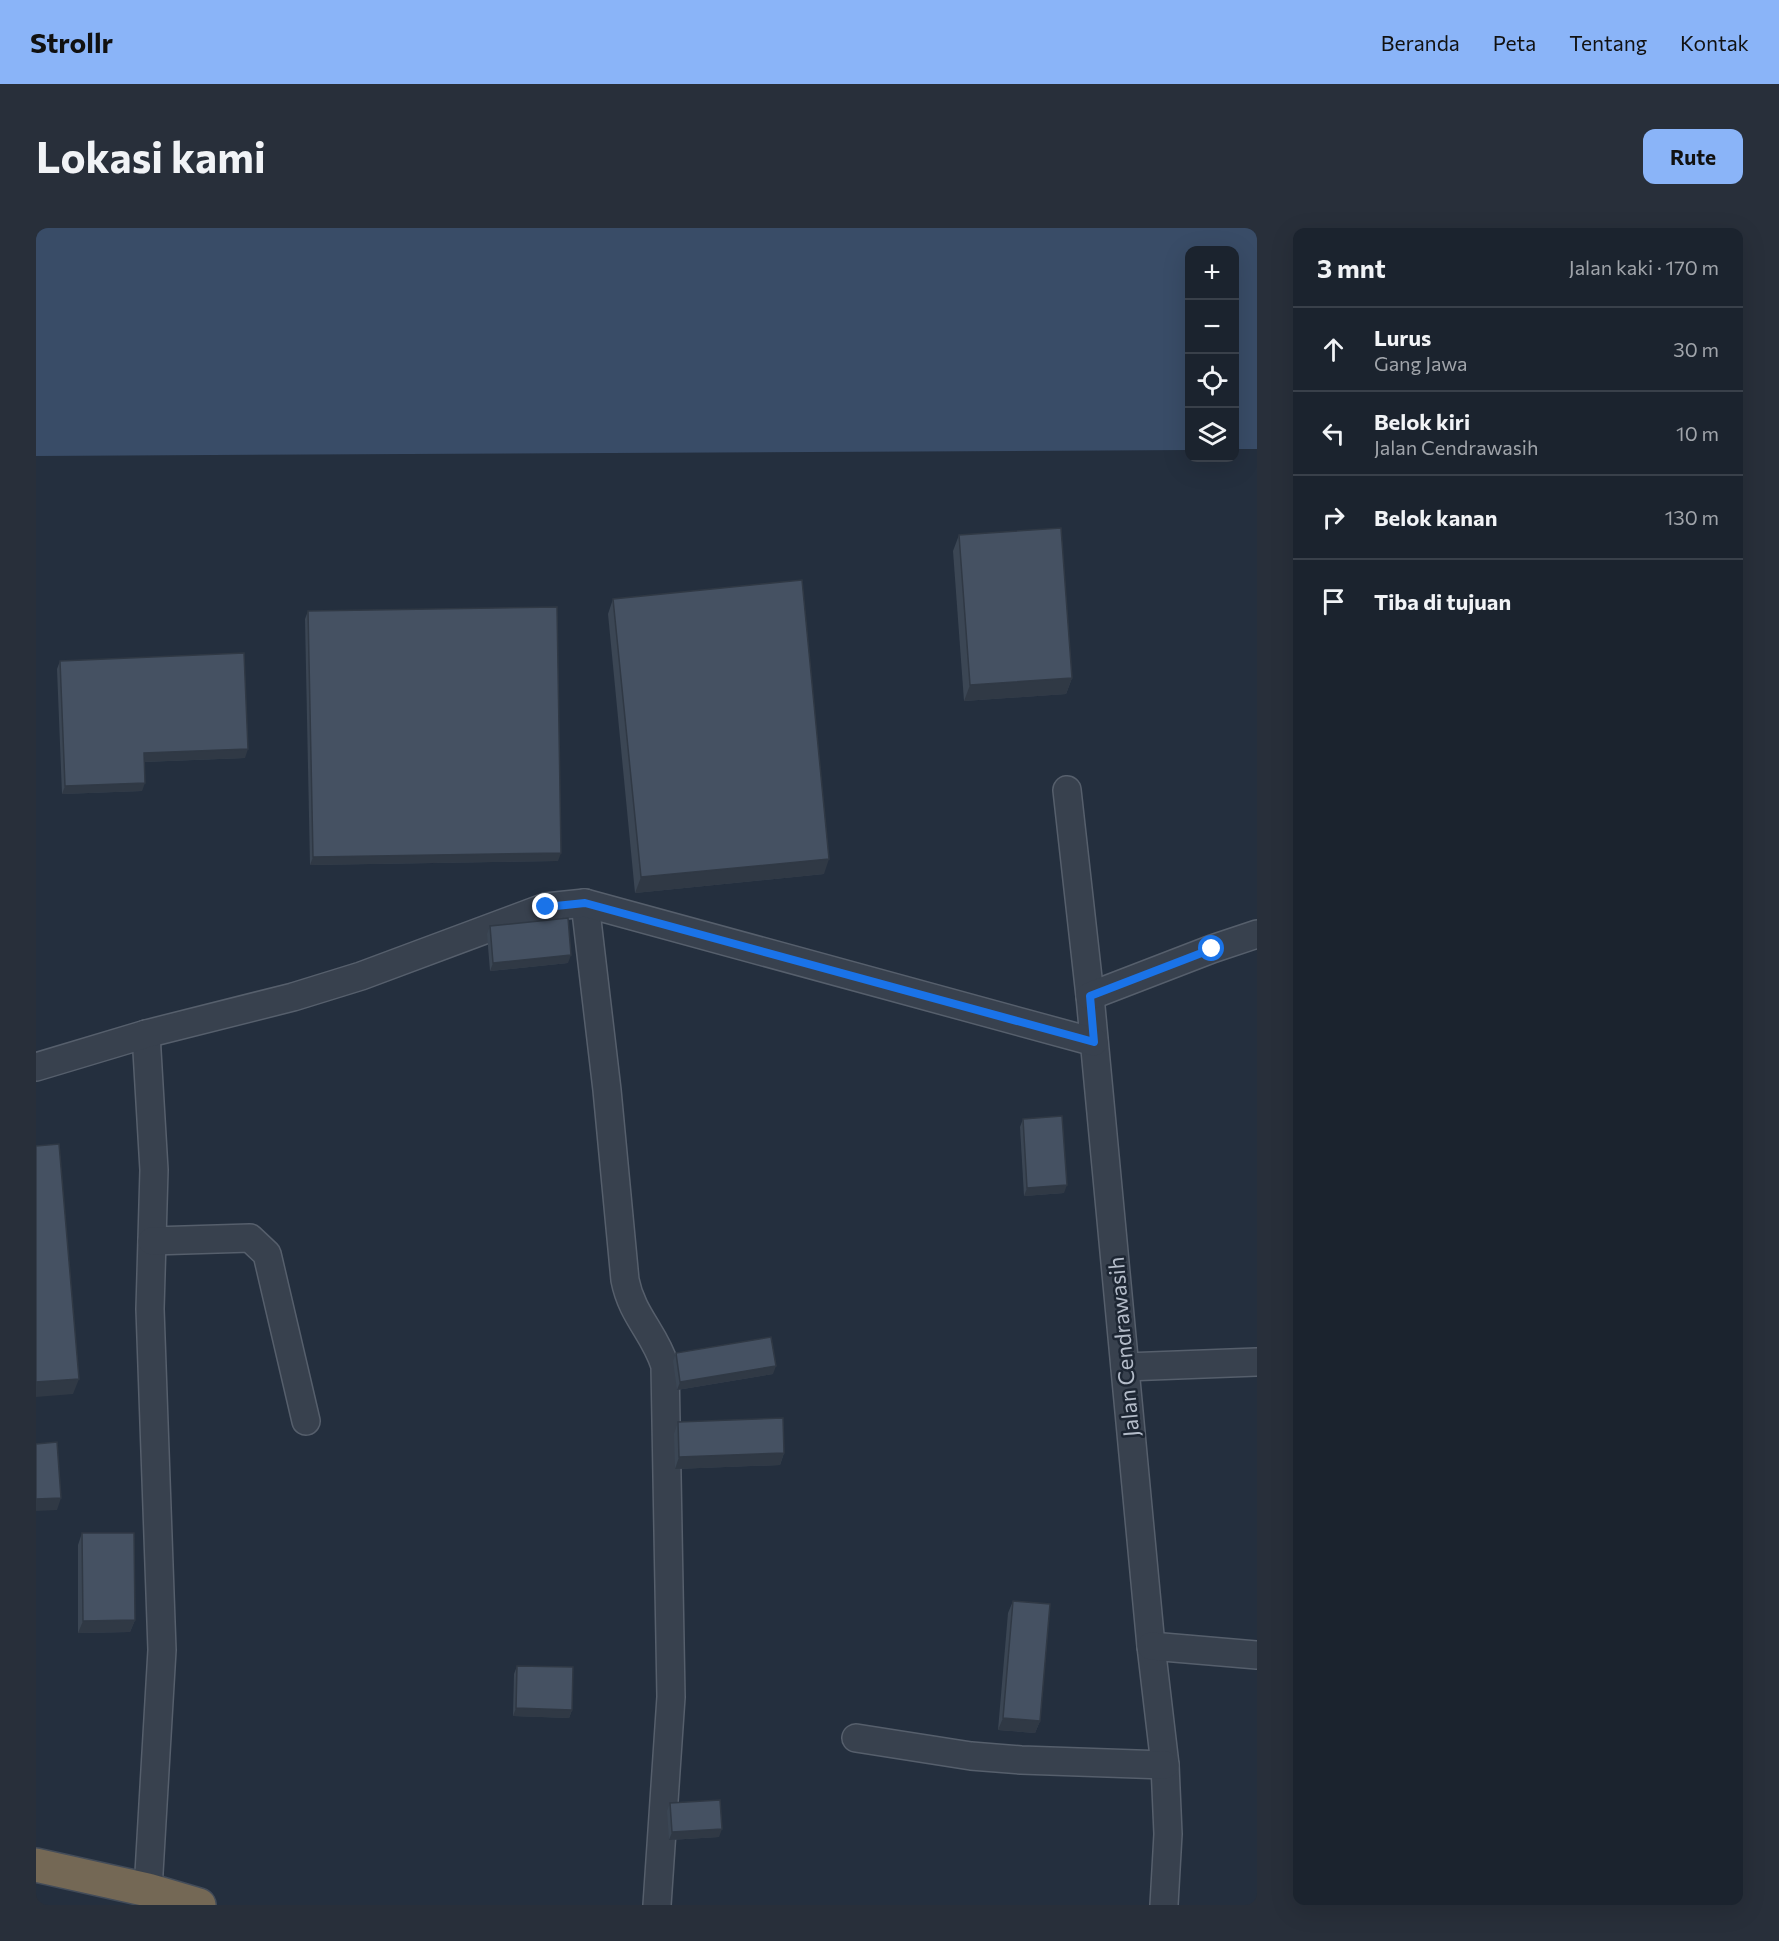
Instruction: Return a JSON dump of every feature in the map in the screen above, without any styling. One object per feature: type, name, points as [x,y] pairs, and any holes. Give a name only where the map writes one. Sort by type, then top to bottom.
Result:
[{"type":"highway","points":[[36,1865],[148,1890],[199,1905]]},
{"type":"street","name":"Jalan Cendrawasih","points":[[1067,790],[1090,996],[1151,1646],[1165,1765],[1168,1834],[1164,1905]]},
{"type":"street","points":[[585,903],[607,1090],[625,1280],[628,1297],[660,1350],[665,1366],[671,1697],[657,1905]]},
{"type":"street","points":[[36,1067],[146,1034],[293,997],[361,976],[546,907],[585,903],[1094,1042]]},
{"type":"street","points":[[1090,996],[1257,934]]},
{"type":"street","points":[[146,1034],[154,1170],[150,1309],[162,1650],[148,1890]]},
{"type":"street","points":[[152,1241],[250,1238],[267,1254],[306,1420]]},
{"type":"street","points":[[1125,1367],[1257,1362]]},
{"type":"street","points":[[1151,1646],[1257,1655]]},
{"type":"street","points":[[856,1738],[971,1756],[1165,1765]]},
{"type":"water","points":[[36,228],[1257,228],[1257,449],[1239,449],[1239,246],[1185,246],[1185,450],[36,456]]},
{"type":"building","points":[[1061,528],[1072,678],[970,685],[959,535]]},
{"type":"building","points":[[802,580],[829,859],[641,877],[613,599]]},
{"type":"building","points":[[557,607],[561,853],[313,857],[308,611]]},
{"type":"building","points":[[244,653],[248,749],[144,753],[145,783],[65,786],[60,661]]},
{"type":"building","points":[[568,918],[571,955],[493,963],[490,926]]},
{"type":"building","points":[[1062,1116],[1067,1185],[1027,1188],[1023,1119]]},
{"type":"building","points":[[59,1144],[79,1379],[36,1382],[36,1146]]},
{"type":"building","points":[[771,1337],[776,1366],[680,1382],[676,1353]]},
{"type":"building","points":[[783,1418],[784,1453],[679,1457],[678,1422]]},
{"type":"building","points":[[57,1442],[61,1498],[36,1499],[36,1444]]},
{"type":"building","points":[[82,1533],[134,1533],[135,1620],[83,1621]]},
{"type":"building","points":[[1013,1601],[1050,1604],[1040,1721],[1003,1718]]},
{"type":"building","points":[[517,1666],[573,1667],[572,1710],[516,1708]]},
{"type":"building","points":[[720,1800],[722,1829],[672,1832],[670,1803]]},
{"type":"route","points":[[546,907],[585,903],[1094,1042],[1090,996],[1212,949]]}]
